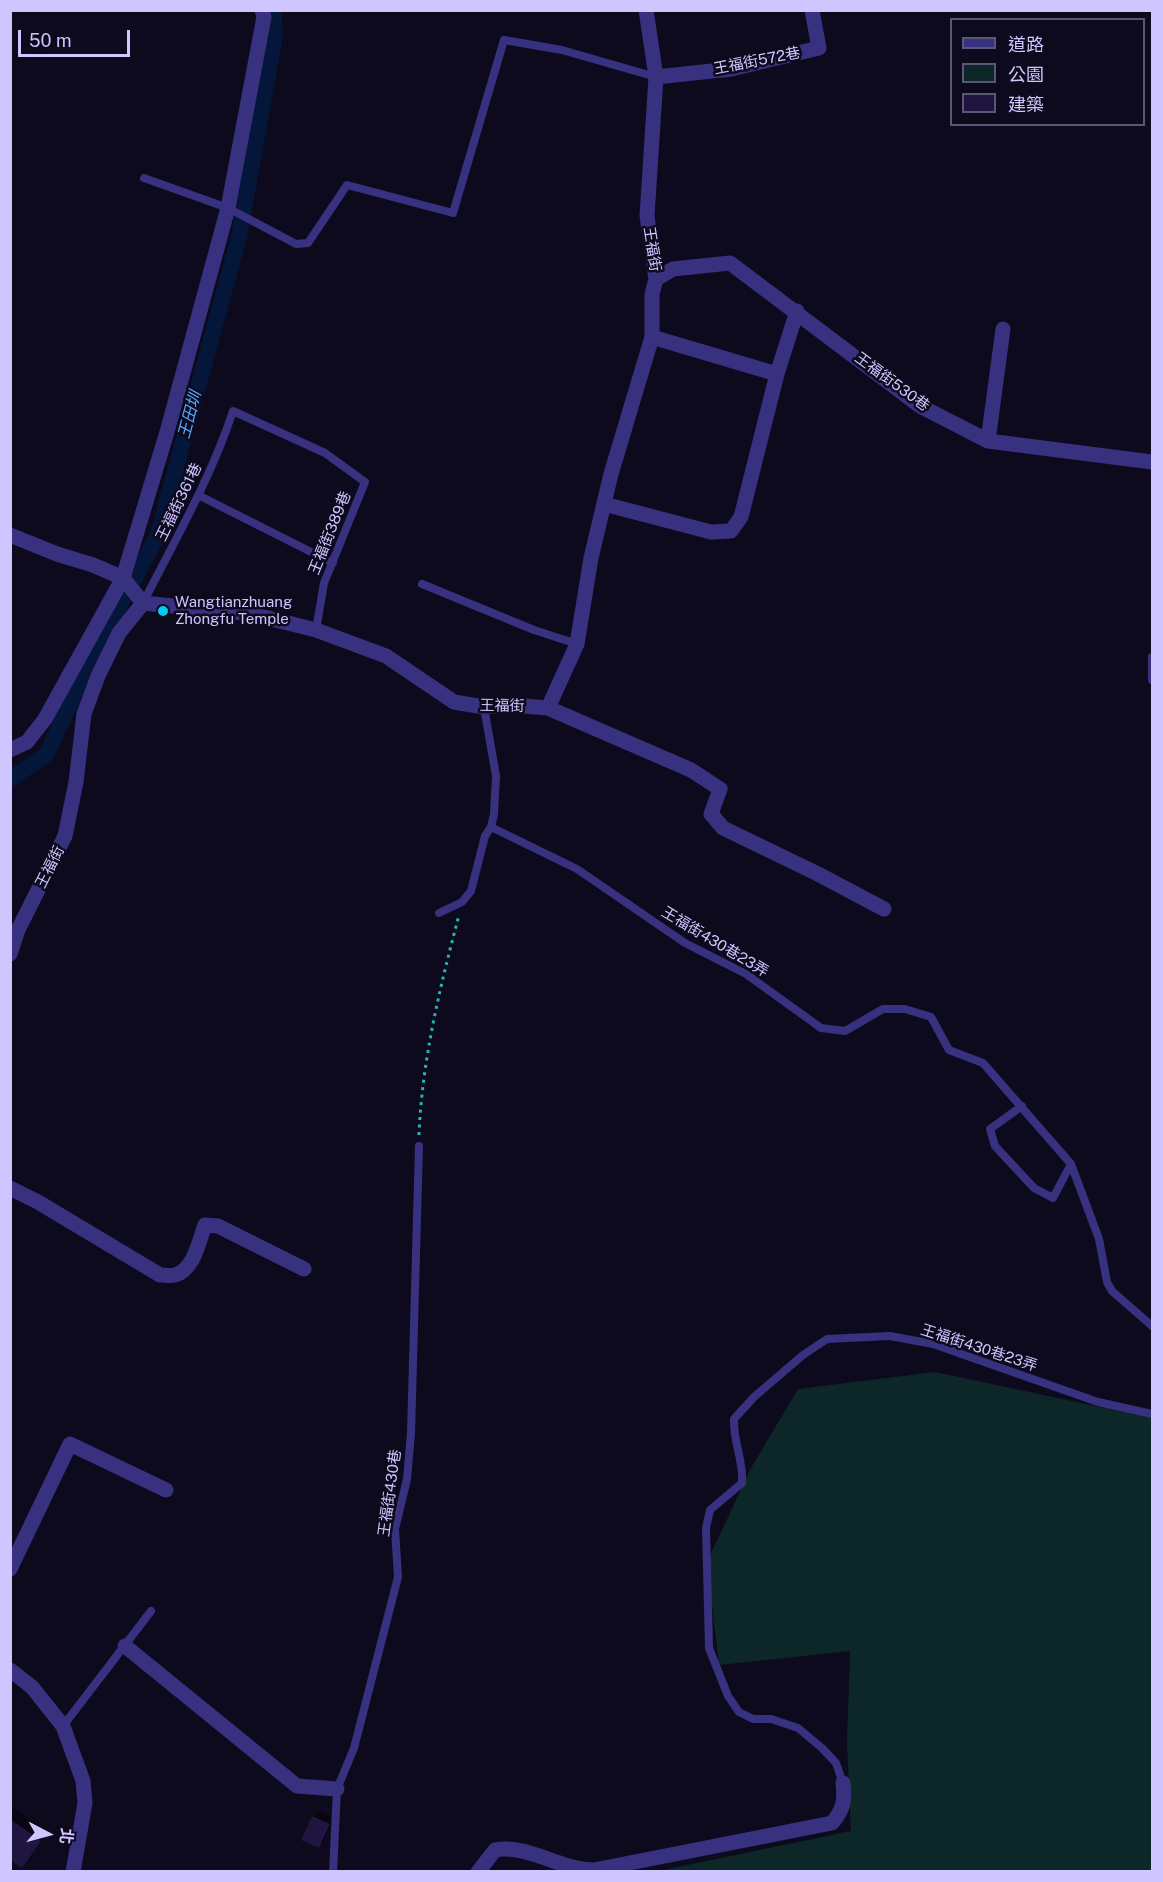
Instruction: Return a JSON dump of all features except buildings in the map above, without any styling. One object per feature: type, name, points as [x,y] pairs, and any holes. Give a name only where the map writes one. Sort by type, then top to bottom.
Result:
[{"type":"street","points":[[10,750],[27,742],[45,719],[123,578],[167,432],[228,208],[264,17],[262,10]]},
{"type":"street","name":"王福街","points":[[10,954],[18,930],[65,836],[76,782],[84,714],[98,676],[119,633],[143,603],[252,614],[316,630],[386,656],[454,702],[484,707],[512,705],[548,708],[577,644],[591,558],[604,504],[652,337],[652,294],[656,279],[646,216],[656,77],[646,10]]},
{"type":"street","name":"王福街572巷","points":[[656,77],[731,69],[819,48],[812,10]]},
{"type":"street","name":"王福街530巷","points":[[656,279],[673,269],[730,262],[920,406],[988,441],[1152,462]]},
{"type":"street","points":[[604,504],[711,532],[731,531],[741,517],[777,374],[797,311]]},
{"type":"street","points":[[988,441],[1003,328]]},
{"type":"street","points":[[652,337],[777,374]]},
{"type":"street","points":[[10,535],[123,578],[143,603]]},
{"type":"street","points":[[548,708],[691,770],[720,789],[711,814],[723,828],[884,909]]},
{"type":"street","points":[[10,1188],[38,1202],[160,1275],[174,1275],[182,1272],[194,1256],[205,1225],[219,1226],[304,1269]]},
{"type":"street","points":[[10,1569],[70,1444],[166,1490]]},
{"type":"street","points":[[125,1646],[297,1786],[337,1789]]},
{"type":"street","points":[[10,1671],[33,1688],[63,1726],[84,1781],[85,1803],[73,1872]]},
{"type":"street","points":[[478,1872],[495,1850],[509,1847],[581,1870],[594,1870],[832,1823],[845,1802],[843,1783]]},
{"type":"lane","points":[[144,178],[228,208],[296,244],[308,243],[347,185],[453,213],[504,40],[562,50],[656,77]]},
{"type":"lane","name":"王福街361巷","points":[[143,603],[198,495],[234,411],[325,453],[365,482]]},
{"type":"lane","name":"王福街389巷","points":[[316,630],[324,583],[365,482]]},
{"type":"lane","points":[[198,495],[333,563]]},
{"type":"lane","points":[[422,584],[534,630],[577,644]]},
{"type":"lane","points":[[1152,657],[1152,680]]},
{"type":"lane","points":[[440,913],[462,902],[471,891],[485,837],[491,827],[494,814],[496,777],[484,707]]},
{"type":"lane","name":"王福街430巷23弄","points":[[491,827],[577,869],[685,943],[746,974],[821,1028],[845,1031],[883,1009],[905,1009],[931,1017],[949,1050],[983,1063],[1071,1164],[1099,1239],[1107,1282],[1112,1291],[1152,1326]]},
{"type":"lane","points":[[1022,1106],[990,1129],[994,1146],[1034,1188],[1053,1198],[1071,1164]]},
{"type":"lane","name":"王福街430巷","points":[[333,1872],[337,1789],[354,1748],[398,1577],[395,1529],[407,1479],[411,1433],[418,1146]]},
{"type":"lane","name":"王福街430巷23弄","points":[[843,1783],[836,1763],[798,1728],[771,1719],[753,1719],[739,1712],[728,1696],[710,1648],[706,1528],[710,1510],[742,1483],[743,1471],[733,1436],[734,1419],[754,1397],[803,1355],[827,1338],[890,1336],[933,1344],[1098,1402],[1152,1414]]},
{"type":"lane","points":[[63,1726],[151,1611]]},
{"type":"path","points":[[418,1146],[421,1102],[430,1038],[462,902]]},
{"type":"green space","points":[[935,1372],[1152,1418],[1152,1871],[654,1872],[851,1831],[847,1742],[850,1651],[719,1665],[707,1562],[751,1468],[798,1389]]},
{"type":"waterway","name":"王田圳","points":[[10,779],[46,755],[91,659],[157,537],[239,237],[275,35],[273,10]]},
{"type":"place","name":"Wangtianzhuang Zhongfu Temple","points":[[163,611]]}]
